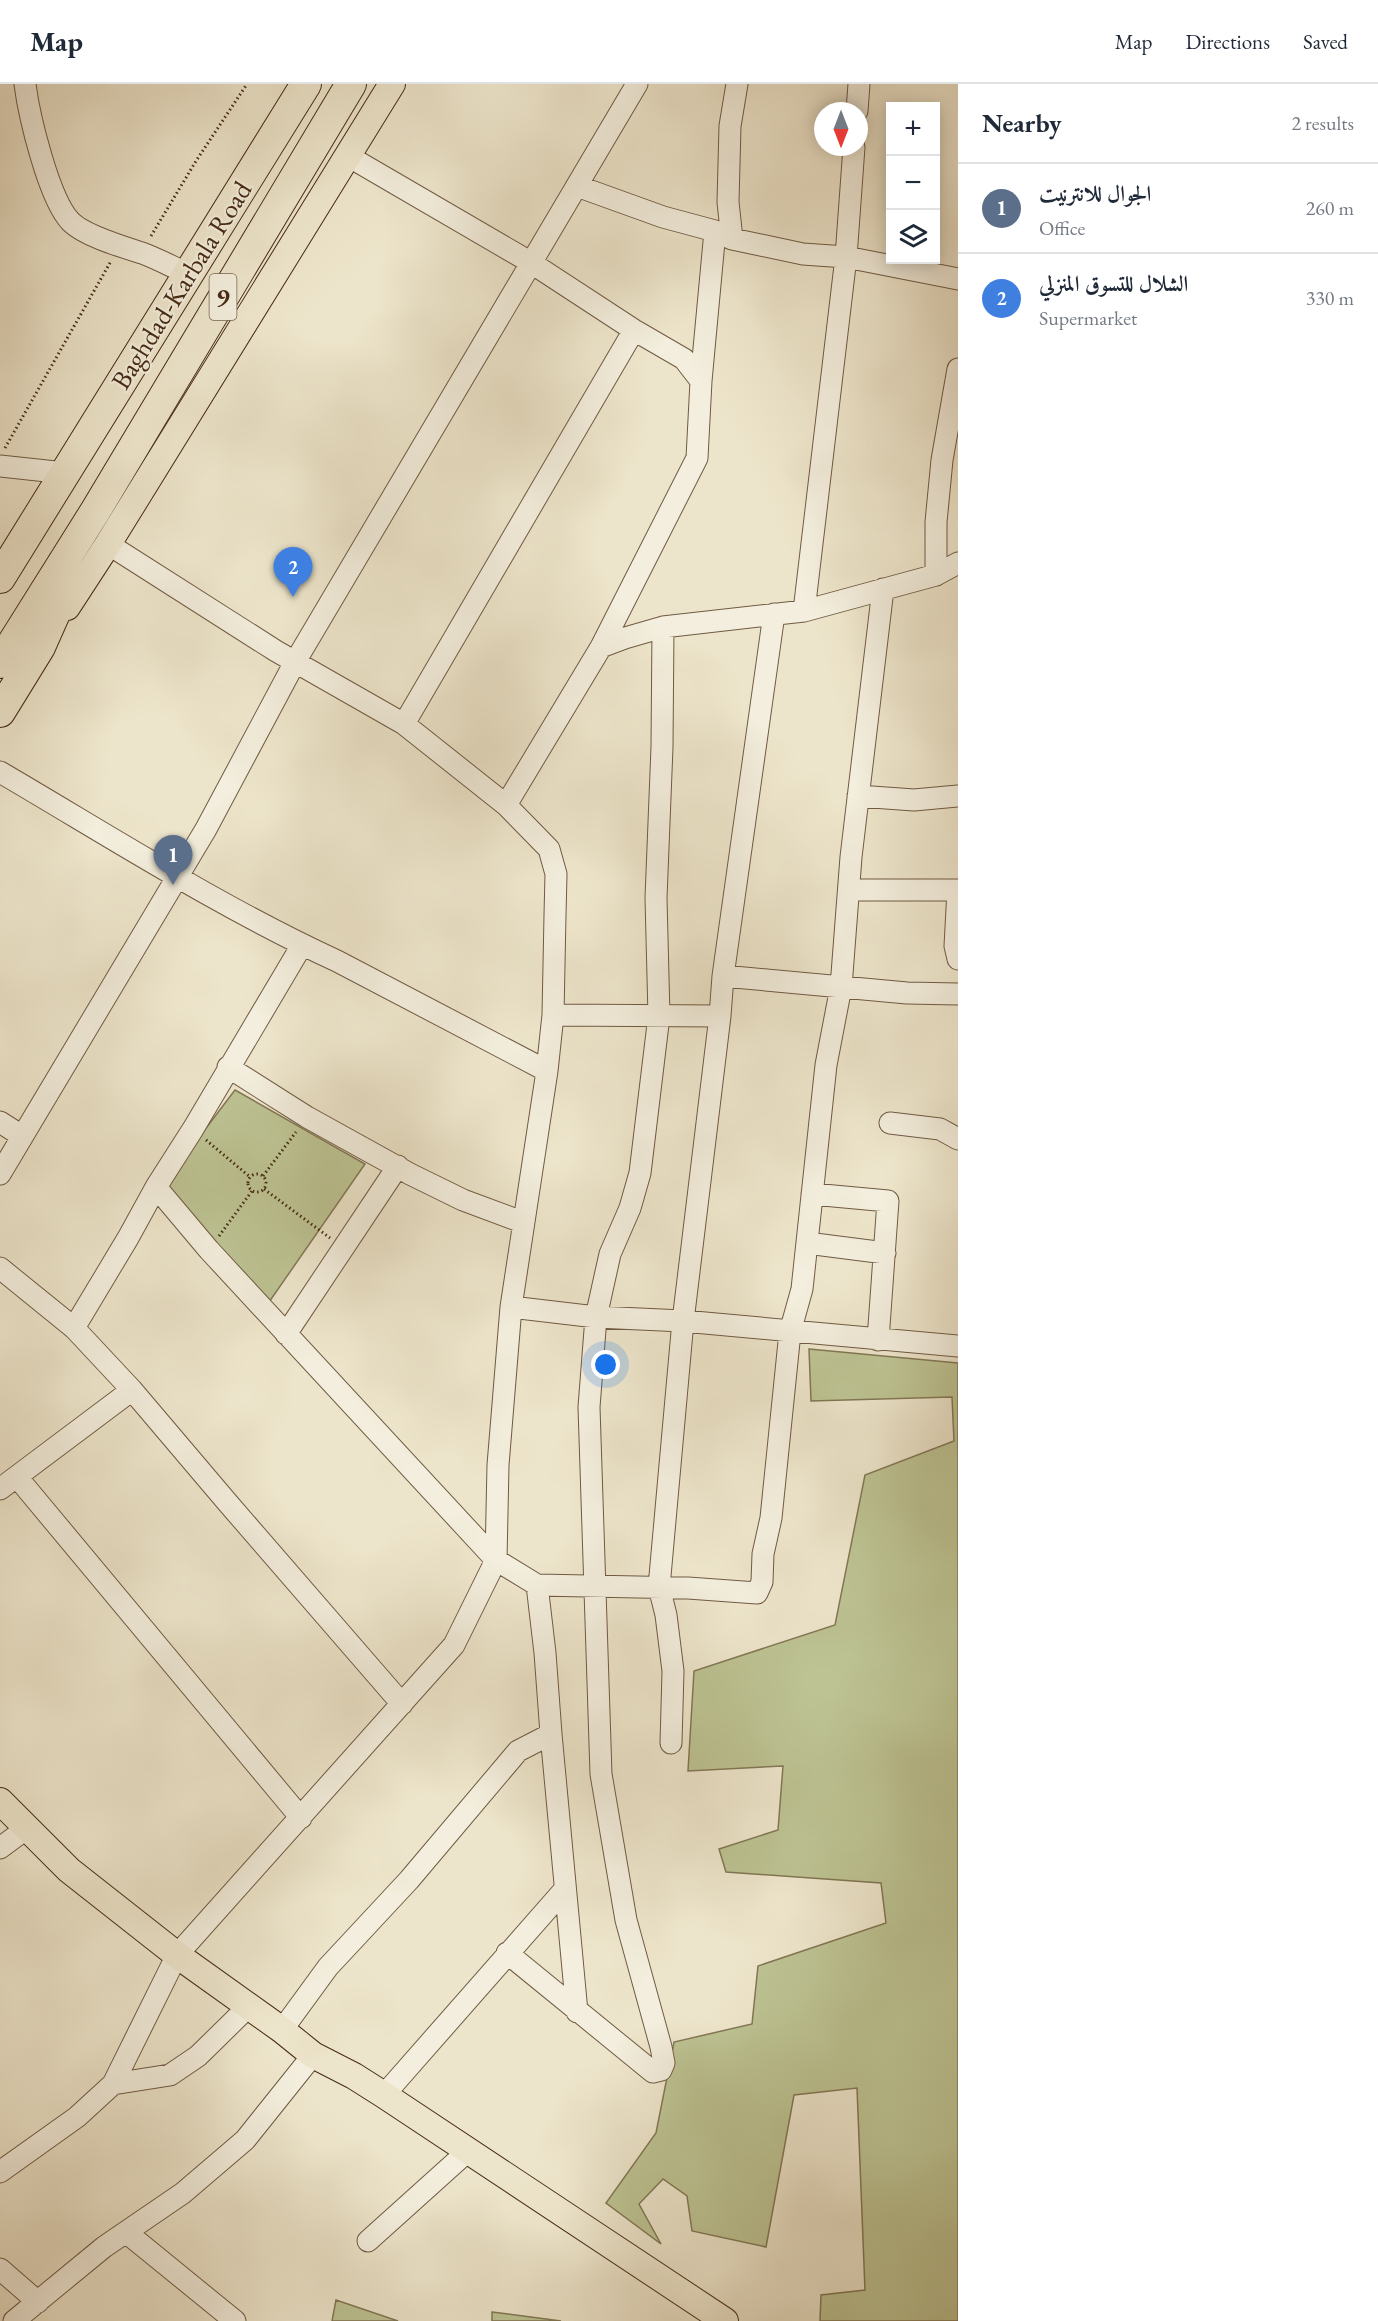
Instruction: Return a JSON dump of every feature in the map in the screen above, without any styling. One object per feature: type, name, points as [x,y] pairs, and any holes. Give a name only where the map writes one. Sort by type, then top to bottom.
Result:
[{"type":"highway","name":"Baghdad-Karbala Road","points":[[61,479],[306,84]]},
{"type":"highway","name":"Baghdad-Karbala Road","points":[[96,510],[351,84]]},
{"type":"highway","points":[[213,233],[217,244],[226,252],[237,255],[249,254]]},
{"type":"highway","points":[[183,282],[207,308],[209,320]]},
{"type":"highway","name":"9","points":[[0,549],[61,479]]},
{"type":"highway","name":"9","points":[[0,578],[61,479]]},
{"type":"highway","name":"9","points":[[0,712],[40,647],[61,604],[96,510]]},
{"type":"highway","name":"9","points":[[0,663],[96,510]]},
{"type":"main road","points":[[40,647],[108,544],[392,84]]},
{"type":"main road","points":[[0,1801],[69,1870],[177,1955],[314,2055],[384,2094],[725,2321]]},
{"type":"street","points":[[25,84],[38,145],[60,207],[72,223],[119,247],[141,253],[183,282]]},
{"type":"street","points":[[0,1174],[178,877],[246,756],[295,662],[637,84]]},
{"type":"street","points":[[506,806],[601,647],[697,458],[701,381],[728,202],[730,126],[737,84]]},
{"type":"street","points":[[858,102],[859,84]]},
{"type":"street","points":[[348,156],[530,262],[634,330],[684,359],[701,381]]},
{"type":"street","points":[[804,611],[846,257],[853,156]]},
{"type":"street","points":[[577,186],[663,217],[724,235],[803,254],[846,257],[958,279]]},
{"type":"street","points":[[404,724],[634,330]]},
{"type":"street","points":[[936,575],[936,522],[942,460],[955,403],[958,369]]},
{"type":"street","points":[[3,457],[61,479]]},
{"type":"street","points":[[5,2161],[77,2117],[113,2084],[177,1955],[454,1645],[496,1560],[498,1465],[511,1307],[522,1222],[547,1071],[553,1015],[556,874],[549,849],[506,806],[404,724],[295,662],[108,544]]},
{"type":"street","points":[[601,647],[663,627],[804,611],[936,575],[958,563]]},
{"type":"street","points":[[156,1186],[208,1251],[496,1560],[537,1585],[659,1587],[757,1593],[762,1582],[763,1554],[771,1518],[790,1332],[802,1289],[826,1065],[841,987],[858,796],[883,589]]},
{"type":"street","points":[[671,1743],[673,1671],[666,1615],[659,1587],[683,1322],[723,976],[774,614]]},
{"type":"street","points":[[507,1953],[653,2072],[661,2070],[664,2062],[661,2047],[626,1920],[602,1774],[593,1585],[589,1407],[596,1317],[610,1254],[630,1208],[640,1173],[659,1016],[656,898],[662,747],[663,627]]},
{"type":"street","points":[[0,772],[178,877],[302,945],[346,965],[547,1071]]},
{"type":"street","points":[[858,796],[914,800],[958,796]]},
{"type":"street","points":[[849,890],[958,890],[955,946],[958,958]]},
{"type":"street","points":[[74,1328],[156,1186],[193,1129],[302,945]]},
{"type":"street","points":[[723,976],[907,993],[958,994]]},
{"type":"street","points":[[553,1015],[720,1016]]},
{"type":"street","points":[[228,1067],[307,1117],[398,1166],[463,1200],[522,1222]]},
{"type":"street","points":[[0,1122],[22,1136]]},
{"type":"street","points":[[890,1123],[955,1130]]},
{"type":"street","points":[[286,1334],[398,1166]]},
{"type":"street","points":[[812,1194],[888,1201],[878,1340]]},
{"type":"street","points":[[807,1243],[885,1253]]},
{"type":"street","points":[[0,1268],[74,1328],[132,1390],[402,1704]]},
{"type":"street","points":[[511,1307],[596,1317],[683,1322],[958,1346]]},
{"type":"street","points":[[132,1390],[8,1483],[301,1818]]},
{"type":"street","points":[[537,1585],[577,2012]]},
{"type":"street","points":[[282,2030],[328,1967],[409,1880],[518,1751],[550,1734]]},
{"type":"street","points":[[0,1848],[27,1828]]},
{"type":"street","points":[[384,2094],[565,1889]]},
{"type":"street","points":[[113,2084],[170,2075],[198,2056],[249,2006]]},
{"type":"street","points":[[14,2321],[104,2247],[183,2193],[244,2140],[314,2055]]},
{"type":"street","points":[[368,2241],[468,2151]]},
{"type":"street","points":[[127,2233],[232,2320]]},
{"type":"street","points":[[0,2269],[38,2302]]},
{"type":"path","points":[[141,253],[196,160],[247,84]]},
{"type":"path","points":[[3,457],[119,247]]},
{"type":"path","points":[[263,1176],[307,1117]]},
{"type":"path","points":[[193,1129],[250,1177]]},
{"type":"path","points":[[256,1174],[263,1176],[267,1182],[264,1189],[258,1193],[252,1191],[248,1184],[250,1177],[256,1174]]},
{"type":"path","points":[[264,1189],[344,1248]]},
{"type":"path","points":[[208,1251],[252,1191]]},
{"type":"green space","points":[[235,1090],[365,1164],[267,1305],[165,1182]]},
{"type":"green space","points":[[809,1349],[958,1363],[958,2321],[820,2321],[821,2295],[865,2290],[857,2088],[794,2095],[766,2247],[692,2231],[687,2196],[663,2179],[639,2204],[661,2244],[606,2203],[656,2133],[674,2042],[752,2024],[758,1966],[886,1923],[881,1883],[726,1872],[719,1849],[778,1830],[783,1766],[688,1771],[694,1671],[835,1625],[865,1475],[954,1441],[952,1397],[811,1401]]},
{"type":"green space","points":[[336,2300],[398,2321],[332,2321]]},
{"type":"green space","points":[[492,2312],[561,2321],[492,2321]]},
{"type":"place","name":"الشلال للتسوق المنزلي","points":[[293,597]]},
{"type":"place","name":"الجوال للانترنيت","points":[[173,885]]}]
